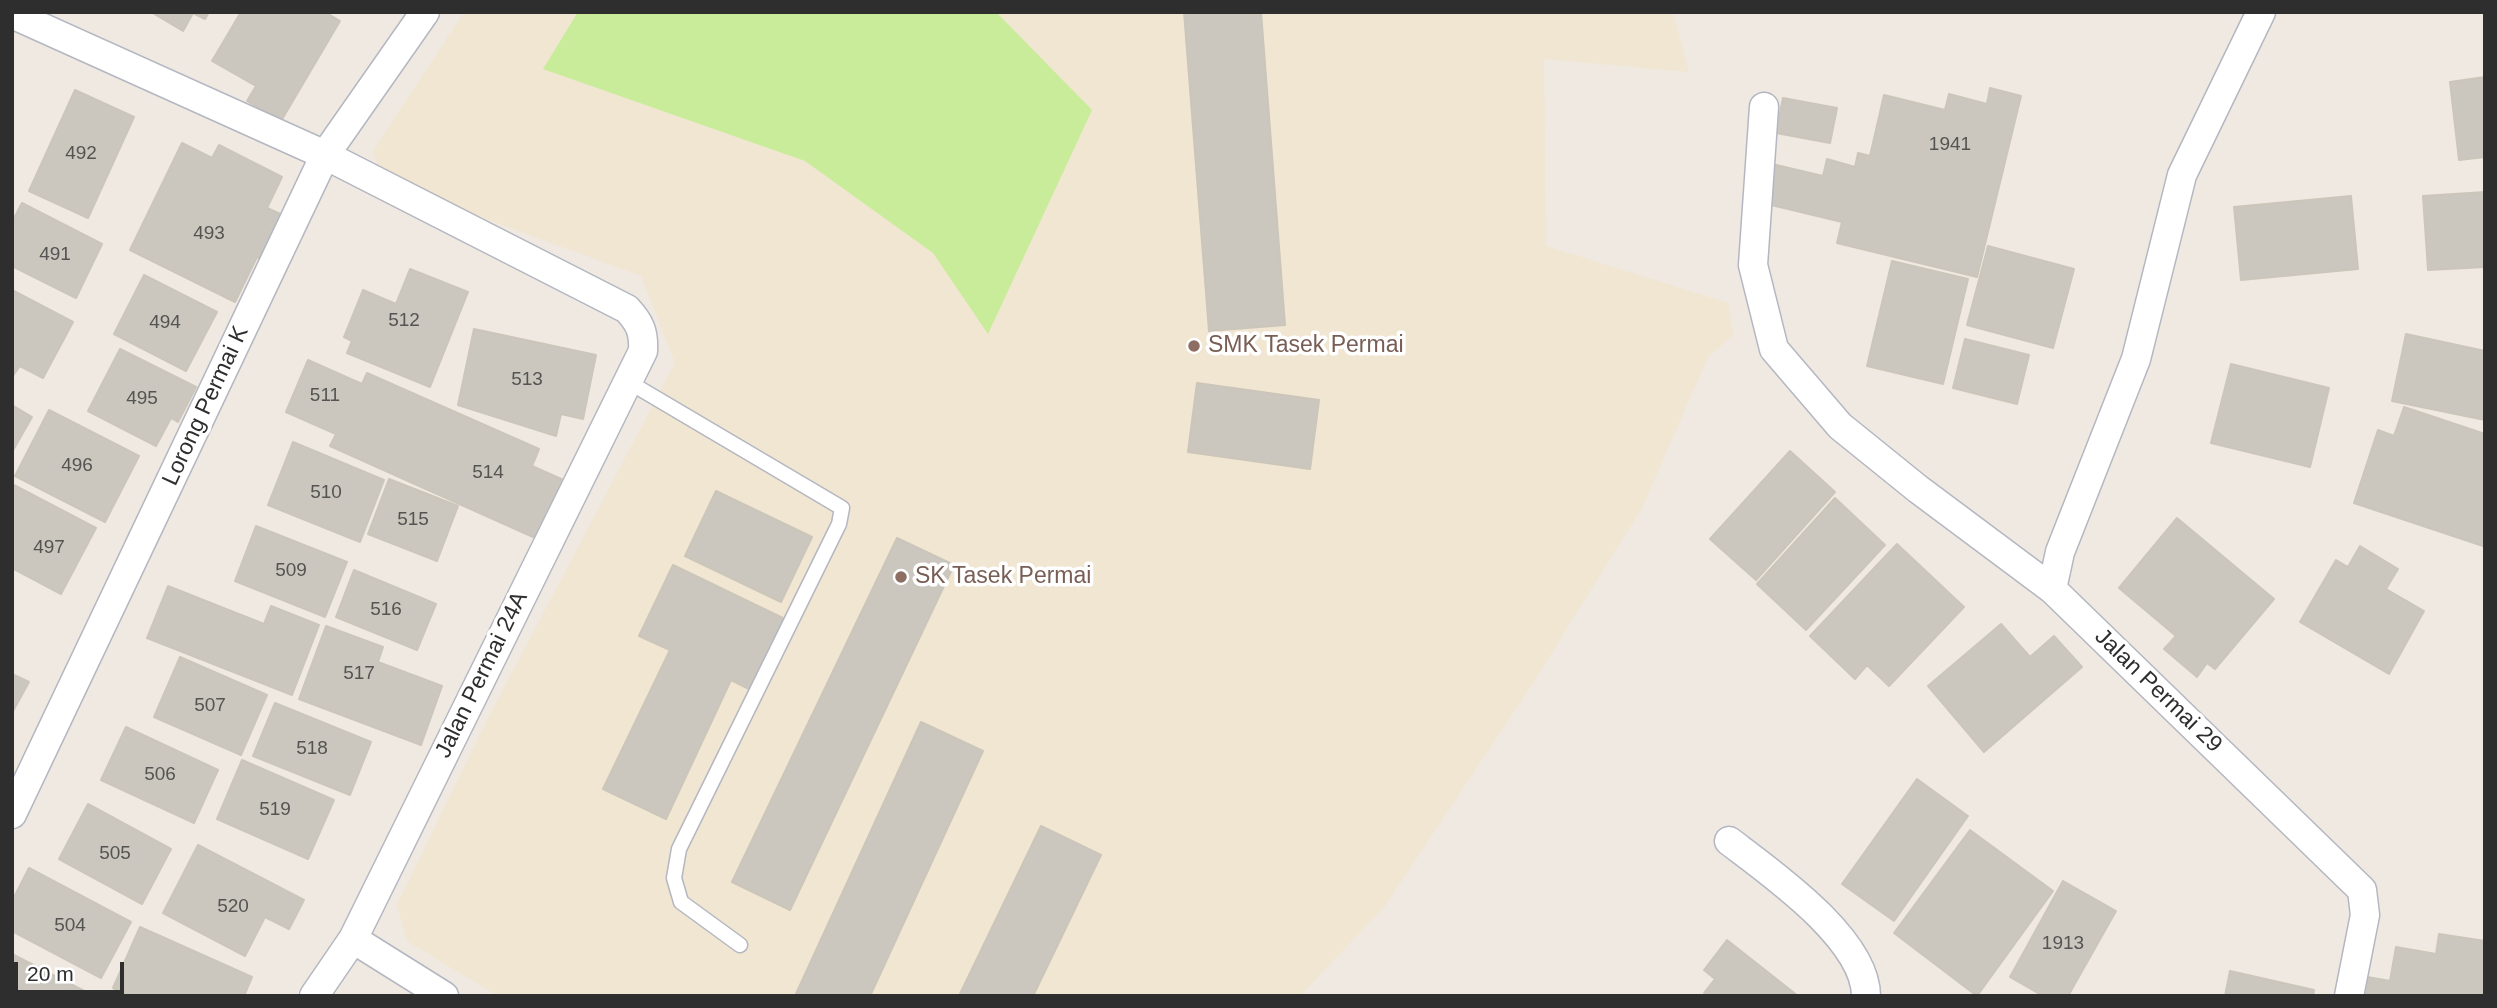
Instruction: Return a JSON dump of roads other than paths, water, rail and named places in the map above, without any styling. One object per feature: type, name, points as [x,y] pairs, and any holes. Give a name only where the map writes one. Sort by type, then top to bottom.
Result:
[{"type":"street","name":"Lorong Permai K","points":[[12,814],[326,155],[425,12]]},
{"type":"street","points":[[2052,589],[2060,552],[2136,359],[2182,175],[2261,12]]},
{"type":"street","points":[[12,14],[326,155]]},
{"type":"street","name":"Jalan Permai 29","points":[[1765,107],[1753,265],[1773,349],[1840,426],[1918,489],[2052,589],[2362,890],[2365,915],[2349,996]]},
{"type":"street","name":"Jalan Permai 24A","points":[[314,996],[353,939],[643,351],[644,335],[638,321],[627,309],[326,155]]},
{"type":"street","points":[[1729,841],[1802,896],[1832,929],[1863,972],[1867,996]]},
{"type":"street","points":[[353,939],[444,996]]},
{"type":"lane","points":[[627,381],[842,508],[839,524],[679,849],[674,878],[681,902],[740,945]]},
{"type":"place","name":"SMK Tasek Permai","points":[[1194,346]]},
{"type":"place","name":"SK Tasek Permai","points":[[901,577]]}]
